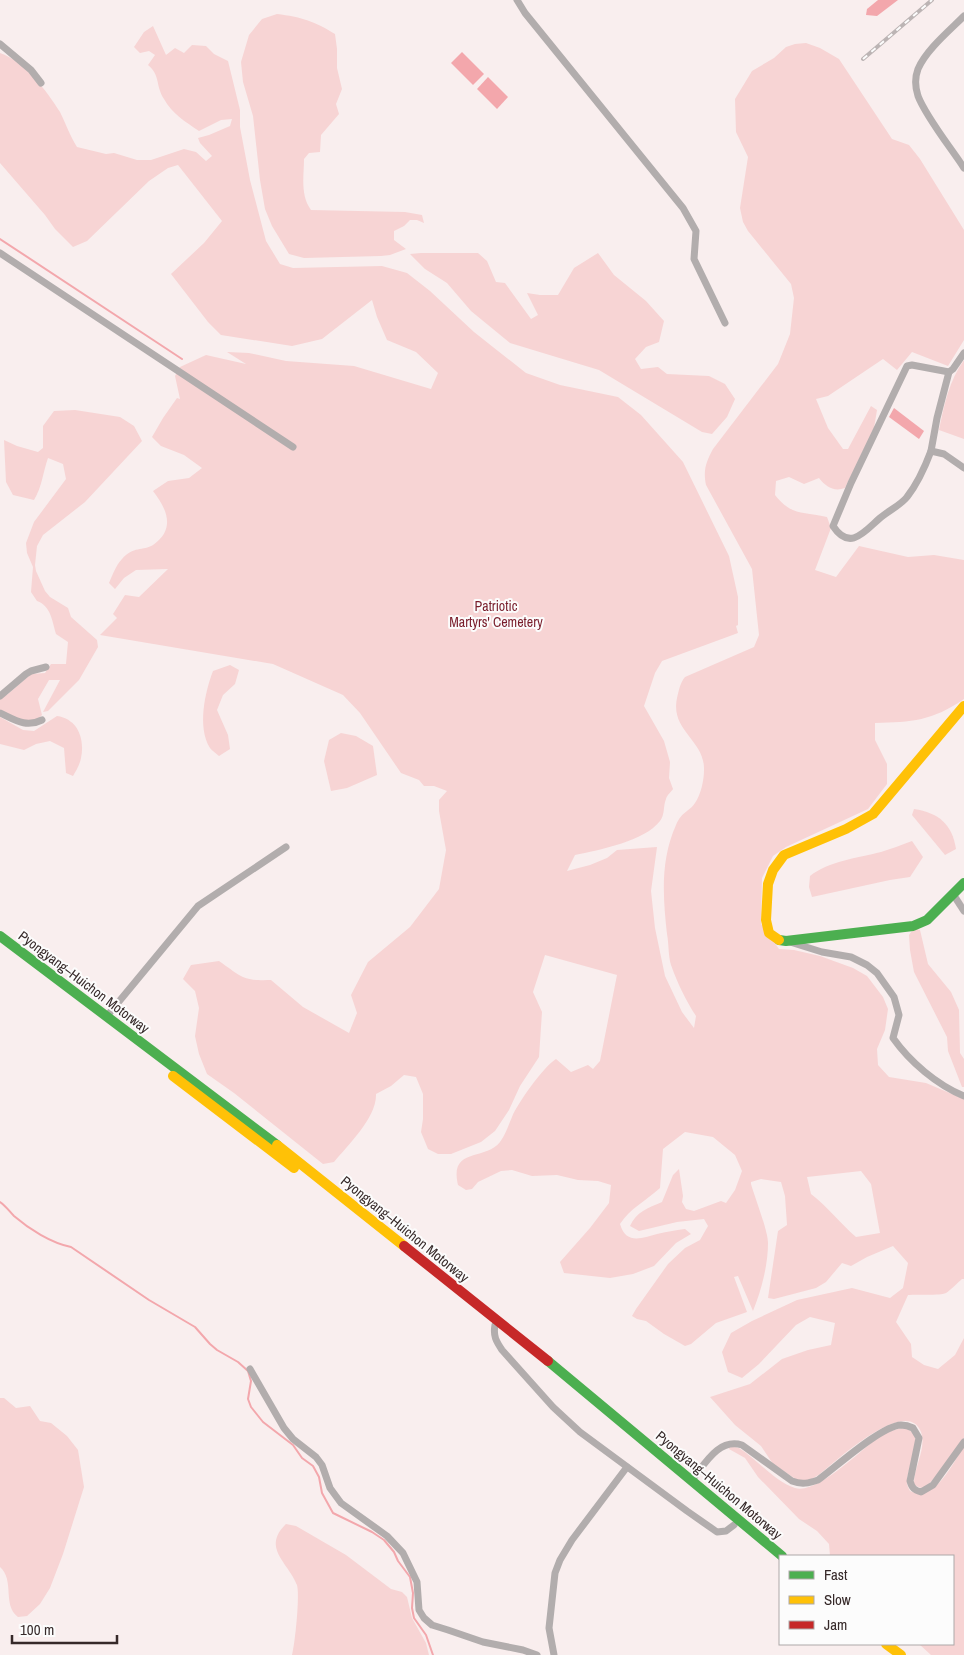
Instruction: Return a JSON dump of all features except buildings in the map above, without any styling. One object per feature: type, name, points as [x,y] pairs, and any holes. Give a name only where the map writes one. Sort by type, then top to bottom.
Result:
[{"type":"main road","points":[[964,706],[873,814],[846,829],[784,855],[773,870],[768,884],[766,920],[770,933],[779,940],[786,942],[921,924],[934,914],[964,884]]},
{"type":"main road","name":"Pyongyang–Huichon Motorway","points":[[0,936],[252,1124],[548,1360],[781,1555]]},
{"type":"main road","name":"Pyongyang–Huichon Motorway","points":[[0,944],[341,1204],[495,1325],[779,1562]]},
{"type":"main road","points":[[880,1645],[893,1655]]},
{"type":"main road","points":[[887,1645],[900,1655]]},
{"type":"street","points":[[517,0],[525,13],[683,208],[696,231],[694,259],[725,323]]},
{"type":"street","points":[[964,16],[926,56],[918,69],[916,84],[918,96],[927,112],[964,168]]},
{"type":"street","points":[[0,44],[31,70],[41,83]]},
{"type":"street","points":[[0,253],[293,447]]},
{"type":"street","points":[[949,372],[907,366],[833,526],[837,532],[852,539],[861,536],[906,498],[927,464],[949,372],[964,353]]},
{"type":"street","points":[[931,452],[944,454],[964,468]]},
{"type":"street","points":[[0,696],[31,671],[46,667]]},
{"type":"street","points":[[0,713],[26,724],[34,724],[42,720]]},
{"type":"street","points":[[106,1016],[198,906],[286,846]]},
{"type":"street","points":[[953,894],[964,911]]},
{"type":"street","points":[[786,942],[822,952],[852,957],[868,965],[877,973],[894,997],[899,1015],[893,1038],[901,1050],[932,1077],[964,1096]]},
{"type":"street","points":[[495,1325],[495,1340],[522,1374],[580,1432],[717,1532],[726,1531],[734,1525]]},
{"type":"street","points":[[250,1369],[284,1428],[322,1465],[330,1488],[341,1503],[387,1536],[403,1553],[418,1582],[419,1610],[424,1618],[432,1624],[483,1642],[523,1650],[537,1655]]},
{"type":"street","points":[[691,1481],[721,1446],[734,1443],[742,1446],[792,1481],[799,1484],[808,1483],[818,1480],[878,1434],[901,1425],[913,1428],[919,1438],[910,1481],[912,1487],[921,1492],[933,1485],[964,1442]]},
{"type":"street","points":[[554,1655],[549,1628],[557,1566],[572,1540],[627,1467]]},
{"type":"green space","points":[[277,14],[307,20],[335,34],[337,68],[342,89],[336,104],[339,114],[321,135],[320,152],[309,153],[304,159],[303,185],[305,198],[311,210],[405,212],[422,215],[424,223],[410,220],[404,226],[394,231],[394,240],[406,249],[381,256],[304,258],[289,254],[272,226],[265,209],[253,116],[243,82],[241,62],[249,35],[262,19]]},
{"type":"green space","name":"Patriotic Martyrs' Cemetery","points":[[153,26],[166,55],[175,48],[184,53],[192,45],[206,46],[214,54],[228,61],[240,110],[240,127],[250,180],[266,241],[280,264],[293,268],[382,266],[407,273],[430,291],[474,332],[526,373],[560,385],[618,397],[641,415],[683,462],[729,556],[738,597],[738,625],[736,626],[738,633],[662,661],[655,673],[644,706],[664,741],[670,762],[669,778],[673,789],[665,802],[663,816],[660,821],[644,834],[621,844],[575,855],[567,871],[607,858],[617,850],[657,847],[651,891],[655,928],[665,976],[682,1012],[694,1028],[696,1016],[682,991],[670,961],[664,906],[667,852],[678,820],[693,806],[697,799],[702,787],[704,770],[703,760],[699,751],[678,719],[676,709],[677,698],[685,677],[754,647],[759,635],[752,569],[706,485],[705,470],[713,449],[778,364],[790,334],[794,298],[791,284],[748,231],[743,222],[740,208],[748,157],[736,132],[735,99],[752,71],[774,58],[786,47],[795,44],[806,43],[820,48],[839,59],[892,139],[909,145],[920,159],[964,230],[964,340],[948,366],[912,352],[897,370],[883,359],[828,396],[816,399],[828,428],[843,449],[848,449],[871,406],[877,410],[874,428],[845,488],[830,488],[819,478],[804,484],[789,477],[776,481],[775,495],[787,507],[793,510],[827,517],[831,528],[815,570],[836,577],[859,546],[908,557],[934,555],[964,560],[964,699],[942,712],[921,719],[875,723],[875,740],[887,764],[887,784],[868,809],[786,847],[773,856],[762,878],[761,924],[779,949],[794,950],[820,956],[853,968],[867,976],[883,997],[888,1009],[885,1030],[877,1049],[878,1065],[889,1077],[926,1083],[964,1099],[964,1279],[946,1293],[908,1295],[896,1322],[911,1344],[912,1357],[924,1365],[938,1369],[955,1355],[964,1338],[964,1438],[947,1464],[927,1486],[921,1488],[914,1485],[922,1438],[921,1432],[913,1423],[901,1421],[887,1426],[855,1446],[820,1474],[810,1480],[800,1482],[773,1464],[761,1446],[735,1425],[710,1397],[750,1384],[782,1359],[808,1350],[831,1345],[835,1323],[810,1317],[796,1325],[759,1364],[742,1378],[728,1372],[722,1352],[731,1333],[752,1321],[797,1300],[852,1288],[890,1298],[903,1288],[908,1263],[893,1246],[851,1266],[842,1263],[826,1282],[816,1288],[774,1299],[768,1298],[778,1231],[787,1225],[785,1196],[781,1182],[761,1179],[751,1182],[768,1243],[764,1278],[753,1311],[738,1276],[734,1277],[747,1312],[716,1323],[691,1344],[685,1346],[646,1321],[632,1316],[668,1264],[685,1248],[700,1240],[708,1226],[704,1219],[677,1222],[639,1231],[630,1226],[639,1214],[662,1202],[673,1175],[679,1169],[683,1196],[682,1202],[686,1209],[694,1211],[721,1201],[726,1203],[735,1190],[742,1171],[735,1155],[713,1137],[685,1132],[663,1149],[660,1188],[633,1209],[620,1224],[626,1235],[635,1238],[685,1229],[691,1234],[676,1243],[654,1266],[633,1274],[610,1278],[564,1273],[560,1262],[609,1203],[611,1185],[598,1181],[578,1180],[557,1175],[532,1176],[512,1170],[501,1171],[478,1182],[472,1189],[466,1190],[458,1185],[457,1173],[459,1165],[470,1156],[494,1148],[500,1142],[519,1103],[551,1063],[556,1059],[571,1072],[588,1065],[593,1069],[600,1061],[617,975],[545,955],[533,992],[542,1012],[539,1057],[520,1086],[509,1110],[495,1131],[481,1142],[451,1154],[438,1154],[428,1149],[421,1132],[423,1094],[416,1077],[404,1075],[391,1086],[376,1094],[372,1112],[361,1130],[334,1162],[323,1164],[234,1093],[207,1074],[199,1054],[195,1036],[199,1008],[195,991],[183,979],[191,965],[219,961],[248,979],[271,980],[303,1007],[349,1033],[357,1013],[351,995],[368,962],[410,927],[439,889],[446,850],[439,811],[439,800],[447,791],[434,786],[424,786],[419,780],[401,773],[360,713],[343,695],[273,664],[100,635],[117,618],[113,614],[125,595],[139,597],[168,569],[136,570],[124,578],[115,589],[109,583],[118,564],[126,555],[134,550],[153,545],[165,532],[167,519],[165,512],[153,491],[168,481],[189,478],[202,468],[184,455],[161,446],[152,437],[177,398],[180,399],[175,376],[180,367],[206,355],[246,364],[227,352],[249,353],[286,361],[354,366],[431,389],[438,373],[416,352],[387,340],[372,300],[322,339],[292,346],[221,335],[208,322],[171,274],[204,243],[222,221],[178,165],[168,168],[149,181],[87,241],[73,247],[55,229],[0,163],[0,53],[18,63],[42,86],[60,112],[77,147],[106,154],[114,153],[137,160],[151,160],[184,149],[196,152],[206,161],[212,156],[198,138],[230,126],[232,119],[221,120],[199,131],[175,113],[161,94],[155,73],[148,65],[155,55],[149,51],[140,53],[134,47],[144,32]],"holes":[[[861,1171],[871,1184],[880,1233],[856,1237],[811,1194],[807,1177]]]},
{"type":"green space","points":[[478,253],[487,261],[496,282],[505,283],[531,319],[538,315],[527,293],[558,295],[574,268],[598,253],[614,275],[646,301],[664,321],[659,342],[646,347],[635,359],[641,369],[658,367],[667,374],[709,376],[725,384],[735,399],[727,417],[712,434],[702,432],[599,370],[510,343],[471,311],[447,283],[425,269],[410,254]]},
{"type":"green space","points":[[964,360],[964,439],[939,430],[951,385]]},
{"type":"green space","points":[[75,410],[120,417],[134,426],[142,441],[85,502],[43,535],[37,546],[36,571],[45,591],[50,597],[68,608],[71,617],[97,640],[98,647],[79,680],[48,711],[43,712],[60,680],[49,680],[38,699],[42,715],[32,721],[27,721],[0,711],[0,698],[8,694],[31,674],[45,673],[51,664],[66,664],[68,642],[56,634],[48,610],[42,603],[37,601],[31,592],[33,567],[27,553],[26,543],[34,522],[66,479],[63,464],[48,458],[41,485],[34,500],[13,495],[6,482],[4,440],[38,452],[43,448],[43,426],[54,411]]},
{"type":"green space","points":[[230,665],[239,670],[235,684],[223,695],[217,710],[228,735],[230,749],[219,756],[211,749],[206,740],[203,720],[205,699],[213,671]]},
{"type":"green space","points":[[57,716],[70,721],[81,737],[81,758],[73,776],[66,773],[64,748],[50,741],[36,744],[24,750],[0,744],[0,717],[23,730],[34,731]]},
{"type":"green space","points":[[341,733],[356,736],[373,746],[377,775],[347,788],[331,791],[324,761],[329,740]]},
{"type":"green space","points":[[914,809],[931,813],[943,821],[948,826],[956,849],[945,855],[912,815]]},
{"type":"green space","points":[[912,841],[923,857],[910,877],[812,897],[809,887],[810,876],[818,871],[834,863],[881,852]]},
{"type":"green space","points":[[914,928],[920,930],[928,964],[951,992],[959,1010],[960,1053],[964,1059],[964,1087],[962,1087],[948,1051],[947,1037],[914,972],[909,935]]},
{"type":"green space","points":[[0,1398],[4,1398],[16,1408],[30,1406],[40,1421],[51,1423],[67,1436],[78,1450],[84,1487],[50,1588],[40,1604],[27,1616],[18,1617],[13,1612],[9,1599],[7,1579],[0,1567]]},
{"type":"green space","points":[[904,1428],[912,1432],[915,1437],[916,1444],[907,1477],[910,1491],[919,1493],[935,1487],[949,1471],[964,1446],[964,1655],[931,1655],[920,1645],[954,1645],[954,1555],[830,1555],[829,1544],[817,1531],[799,1519],[758,1477],[745,1458],[729,1449],[730,1446],[739,1448],[787,1485],[795,1488],[805,1488],[828,1477],[882,1435]]},
{"type":"green space","points":[[286,1524],[296,1526],[346,1555],[391,1589],[402,1592],[407,1597],[412,1618],[426,1643],[429,1655],[292,1655],[297,1620],[298,1591],[293,1577],[276,1548],[279,1533]]},
{"type":"shaded area","points":[[878,0],[898,0],[877,16],[866,15],[867,9]]},
{"type":"shaded area","points":[[462,52],[484,74],[473,85],[451,63]]},
{"type":"shaded area","points":[[488,77],[508,97],[497,109],[477,89]]},
{"type":"shaded area","points":[[894,408],[924,431],[919,439],[889,417]]},
{"type":"waterway","points":[[0,239],[182,359]]},
{"type":"waterway","points":[[0,1202],[26,1226],[48,1239],[71,1247],[149,1300],[195,1327],[217,1350],[238,1362],[248,1371],[251,1381],[248,1399],[251,1407],[263,1422],[293,1445],[302,1458],[313,1466],[319,1477],[322,1493],[333,1513],[372,1532],[384,1540],[394,1552],[410,1577],[414,1618],[426,1635],[433,1655]]},
{"type":"railway","points":[[863,59],[932,0]]},
{"type":"traffic: fast","points":[[779,940],[786,941],[913,926],[927,920],[964,883]]},
{"type":"traffic: fast","points":[[0,936],[277,1145]]},
{"type":"traffic: fast","points":[[548,1361],[781,1555]]},
{"type":"traffic: slow","points":[[779,940],[769,933],[766,920],[768,884],[773,870],[784,855],[846,829],[873,814],[964,706]]},
{"type":"traffic: slow","points":[[173,1076],[294,1168]]},
{"type":"traffic: slow","points":[[277,1145],[404,1246]]},
{"type":"traffic: slow","points":[[887,1645],[901,1655]]},
{"type":"traffic: jam","points":[[404,1246],[548,1361]]}]
